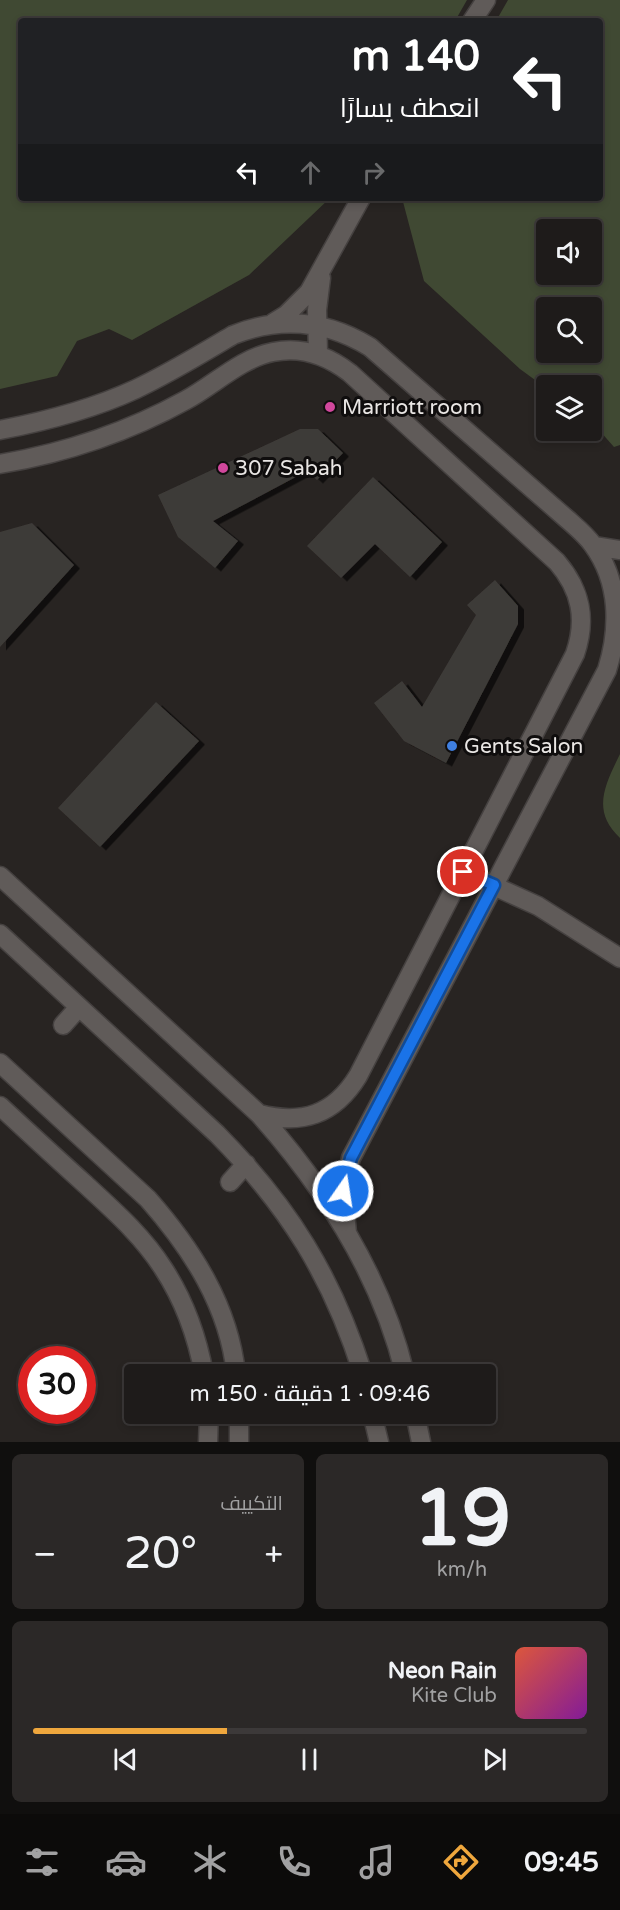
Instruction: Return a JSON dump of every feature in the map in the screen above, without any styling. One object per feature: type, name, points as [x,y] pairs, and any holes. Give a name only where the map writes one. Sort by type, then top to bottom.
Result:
[{"type":"street","points":[[474,18],[486,0]]},
{"type":"street","points":[[273,323],[286,315],[309,292],[359,201]]},
{"type":"street","points":[[318,354],[316,324],[318,294],[325,265]]},
{"type":"street","points":[[0,430],[50,420],[113,399],[155,380],[233,335],[273,323],[316,324],[353,337],[369,347],[567,519],[594,546],[603,561],[613,589],[618,622],[614,650],[607,670],[351,1158],[343,1191],[347,1233]]},
{"type":"street","points":[[0,464],[54,453],[124,429],[186,400],[259,356],[290,350],[318,354],[350,373],[557,562],[576,589],[581,605],[582,622],[575,654],[351,1088],[328,1109],[319,1113],[289,1119],[259,1114]]},
{"type":"street","points":[[594,546],[620,550]]},
{"type":"street","points":[[463,872],[538,906],[620,958]]},
{"type":"street","points":[[0,876],[259,1114],[307,1171],[347,1233],[370,1276],[388,1319],[402,1364]]},
{"type":"street","points":[[0,934],[217,1134],[273,1196],[319,1266],[341,1313],[359,1364]]},
{"type":"street","points":[[63,1025],[79,1007]]},
{"type":"street","points":[[0,1063],[148,1199],[169,1224],[205,1277],[214,1296],[228,1336],[234,1364]]},
{"type":"street","points":[[0,1106],[123,1219],[144,1242],[163,1268],[178,1295],[191,1323],[201,1364]]},
{"type":"street","points":[[230,1182],[246,1164]]},
{"type":"street","points":[[208,1442],[209,1424]]},
{"type":"street","points":[[239,1424],[239,1442]]},
{"type":"street","points":[[375,1424],[379,1442]]},
{"type":"street","points":[[417,1424],[421,1442]]},
{"type":"green space","points":[[0,0],[467,0],[457,18],[18,18],[18,201],[327,201],[249,275],[132,340],[109,329],[77,341],[57,376],[0,389]]},
{"type":"green space","points":[[508,0],[620,0],[620,445],[614,447],[602,433],[602,375],[536,375],[536,381],[520,369],[424,281],[403,201],[603,201],[603,18],[498,18]]},
{"type":"green space","points":[[620,754],[620,838],[611,828],[603,808],[606,787]]},
{"type":"building","points":[[300,429],[318,429],[343,453],[317,480],[307,471],[213,521],[238,541],[215,568],[178,537],[158,495]]},
{"type":"building","points":[[373,477],[442,542],[410,577],[375,544],[341,578],[307,546]]},
{"type":"building","points":[[32,523],[74,565],[0,647],[0,532]]},
{"type":"building","points":[[495,580],[518,606],[518,624],[446,763],[404,741],[374,703],[402,681],[422,707],[476,615],[467,605]]},
{"type":"building","points":[[156,702],[199,741],[100,847],[58,808]]},
{"type":"place","name":"Marriott room","points":[[330,407]]},
{"type":"place","name":"307 Sabah","points":[[223,468]]},
{"type":"place","name":"Gents Salon","points":[[452,746]]},
{"type":"route","points":[[343,1191],[344,1179],[351,1158],[494,885],[463,872]]}]
